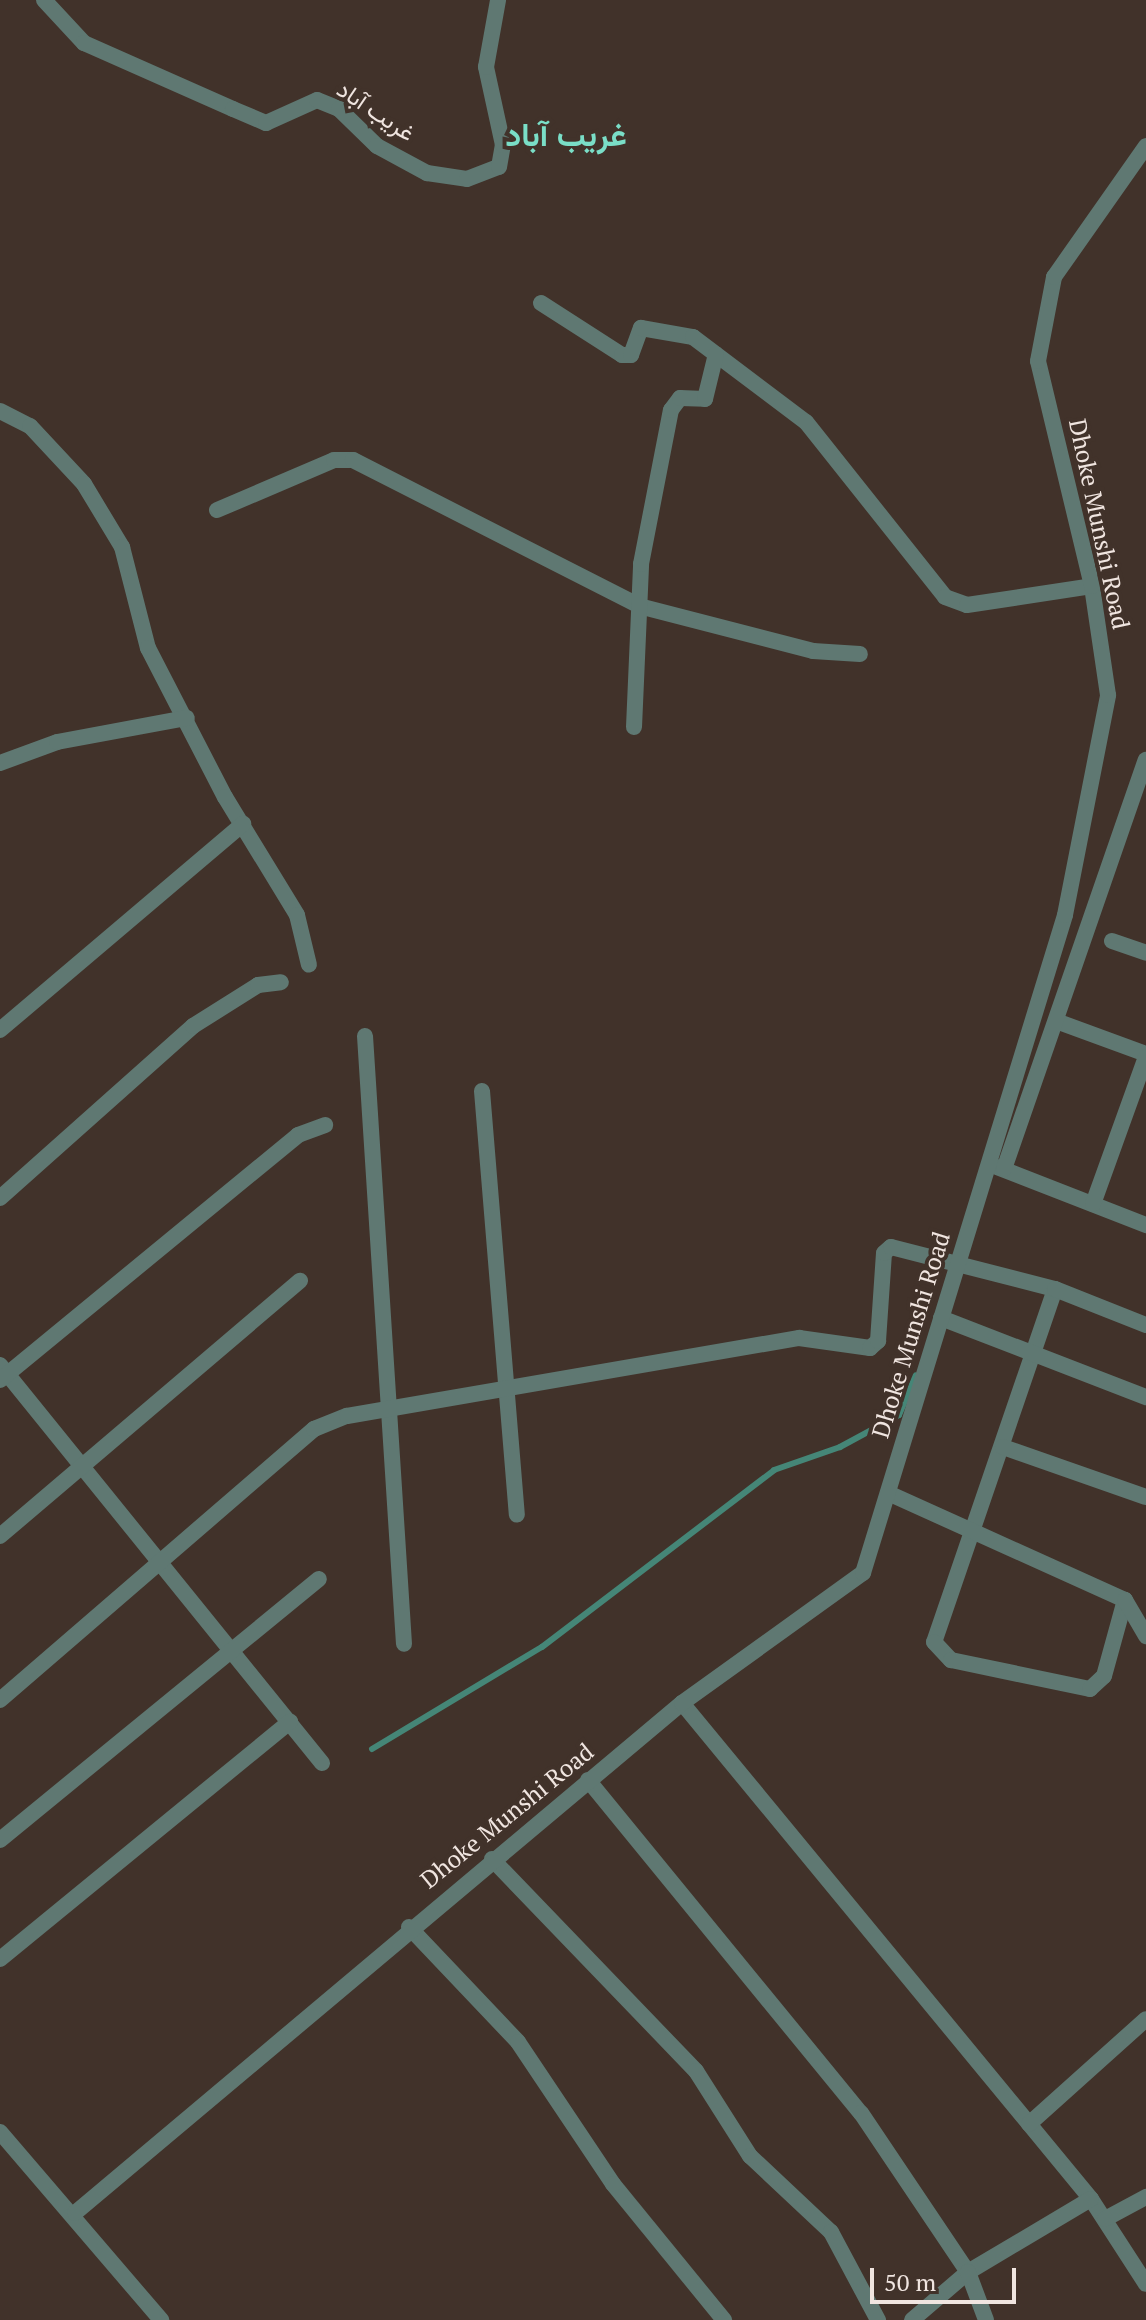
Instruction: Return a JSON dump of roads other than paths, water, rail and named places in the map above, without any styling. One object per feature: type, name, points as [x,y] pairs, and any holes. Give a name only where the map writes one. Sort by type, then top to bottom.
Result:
[{"type":"street","name":"غریب آباد","points":[[44,0],[84,43],[266,123],[317,100],[339,109],[377,146],[427,173],[467,179],[499,167],[503,145],[486,67],[498,0]]},
{"type":"street","name":"Dhoke Munshi Road","points":[[75,2213],[409,1927],[682,1703],[863,1573],[958,1261],[996,1166],[1065,915],[1108,695],[1092,586],[1038,361],[1054,277],[1146,146]]},
{"type":"street","points":[[541,303],[622,355],[631,355],[637,332],[648,327],[693,337],[806,422],[945,597],[967,605],[1092,586]]},
{"type":"street","points":[[634,727],[639,606],[671,410],[680,398],[705,399],[716,354]]},
{"type":"street","points":[[0,411],[30,426],[84,484],[122,547],[148,648],[243,824],[297,915],[309,965]]},
{"type":"street","points":[[217,510],[334,460],[353,460],[639,606],[813,651],[860,654]]},
{"type":"street","points":[[0,763],[57,742],[187,718]]},
{"type":"street","points":[[1146,760],[1056,1021],[996,1166],[1146,1225]]},
{"type":"street","points":[[0,1030],[243,824]]},
{"type":"street","points":[[1112,941],[1146,953]]},
{"type":"street","points":[[0,1198],[193,1026],[258,985],[281,982]]},
{"type":"street","points":[[1056,1021],[1146,1056],[1093,1204]]},
{"type":"street","points":[[365,1036],[404,1644]]},
{"type":"street","points":[[482,1091],[502,1388],[517,1515]]},
{"type":"street","points":[[322,1763],[84,1464],[3,1373],[298,1135],[325,1125]]},
{"type":"street","points":[[0,1700],[159,1558],[314,1429],[387,1408],[799,1338],[870,1348],[878,1341],[887,1248],[958,1261],[1055,1289],[1146,1325]]},
{"type":"street","points":[[0,1536],[300,1281]]},
{"type":"street","points":[[1055,1289],[934,1642],[951,1660],[1090,1689],[1104,1676],[1125,1600]]},
{"type":"street","points":[[941,1318],[1036,1351],[1146,1397]]},
{"type":"street","points":[[1003,1447],[1146,1497]]},
{"type":"street","points":[[888,1493],[1125,1600],[1146,1636]]},
{"type":"street","points":[[0,1840],[319,1579]]},
{"type":"street","points":[[682,1703],[1091,2199],[1146,2284]]},
{"type":"street","points":[[0,1959],[290,1722]]},
{"type":"street","points":[[588,1780],[861,2113],[968,2272],[986,2320]]},
{"type":"street","points":[[492,1859],[696,2071],[750,2156],[831,2232],[878,2320]]},
{"type":"street","points":[[409,1927],[518,2042],[613,2184],[724,2320]]},
{"type":"street","points":[[1029,2124],[1146,2019]]},
{"type":"street","points":[[0,2132],[75,2213],[161,2320]]},
{"type":"street","points":[[1105,2219],[1146,2197]]},
{"type":"street","points":[[912,2320],[968,2272],[1091,2199]]},
{"type":"waterway","points":[[372,1749],[542,1647],[774,1470],[840,1447],[899,1415],[916,1375]]},
{"type":"district","name":"غریب آباد","points":[[566,134]]}]
